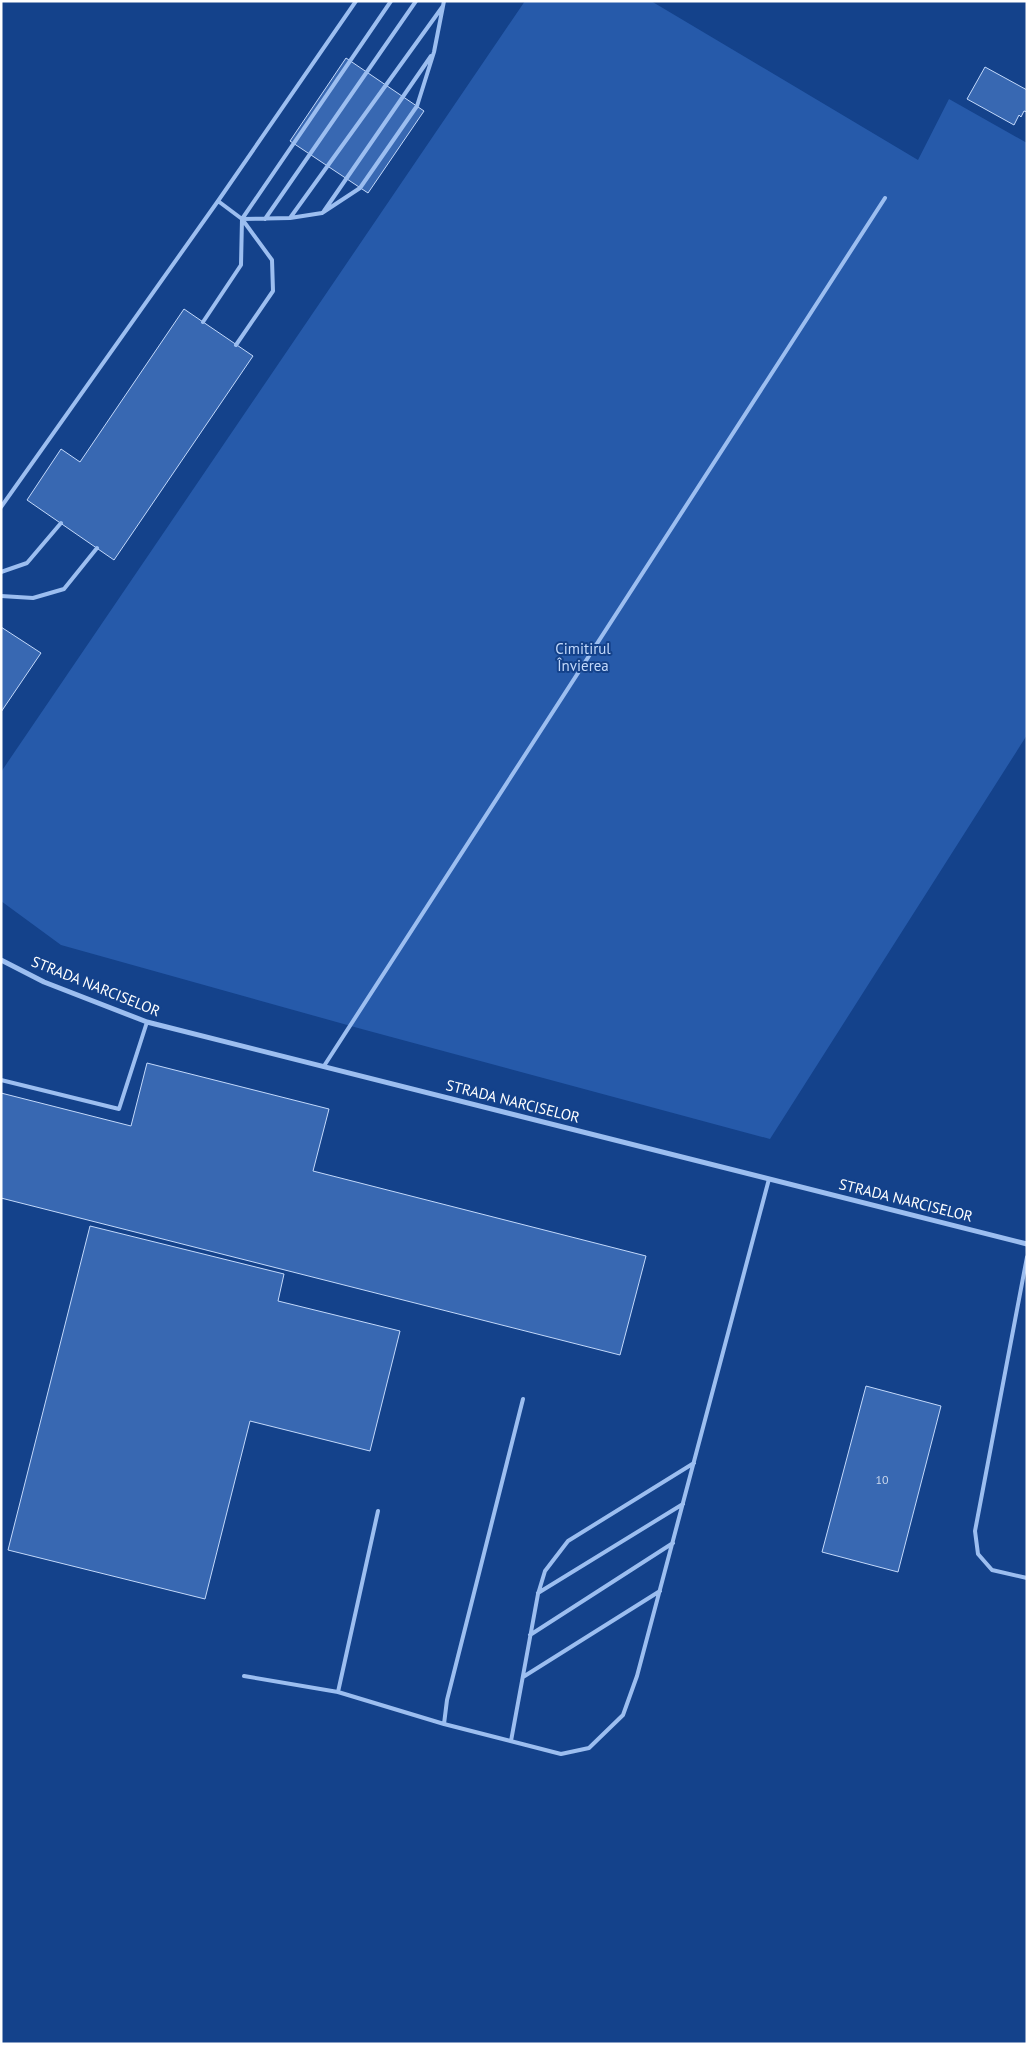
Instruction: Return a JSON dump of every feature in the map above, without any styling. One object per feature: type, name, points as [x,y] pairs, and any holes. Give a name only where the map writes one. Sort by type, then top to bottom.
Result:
[{"type":"street","name":"STRADA NARCISELOR","points":[[1,960],[44,982],[147,1022],[1027,1244]]},
{"type":"lane","points":[[1,506],[218,200],[356,1]]},
{"type":"lane","points":[[203,322],[240,265],[242,219],[391,1]]},
{"type":"lane","points":[[264,219],[416,1]]},
{"type":"lane","points":[[242,219],[290,218],[322,214],[360,188],[417,106],[434,52],[444,2]]},
{"type":"lane","points":[[290,218],[444,2]]},
{"type":"lane","points":[[322,214],[434,52]]},
{"type":"lane","points":[[324,1066],[885,198]]},
{"type":"lane","points":[[218,200],[242,219],[272,260],[273,291],[236,345]]},
{"type":"lane","points":[[1,572],[28,563],[61,523]]},
{"type":"lane","points":[[1,596],[33,598],[64,589],[97,548]]},
{"type":"lane","points":[[1,1080],[119,1109],[147,1022]]},
{"type":"lane","points":[[244,1676],[338,1692],[444,1724],[561,1754],[589,1748],[623,1715],[637,1676],[769,1179]]},
{"type":"lane","points":[[1027,1257],[975,1531],[978,1554],[992,1570],[1027,1578]]},
{"type":"lane","points":[[444,1724],[447,1700],[523,1399]]},
{"type":"lane","points":[[512,1741],[530,1634],[545,1571],[568,1542],[694,1463]]},
{"type":"lane","points":[[538,1594],[683,1504]]},
{"type":"lane","points":[[338,1692],[378,1511]]},
{"type":"lane","points":[[530,1634],[673,1542]]},
{"type":"lane","points":[[523,1677],[660,1591]]},
{"type":"green space","name":"Cimitirul Învierea","points":[[525,1],[651,1],[918,160],[949,99],[1027,143],[1027,735],[770,1139],[358,1028],[61,945],[1,901],[1,772]]},
{"type":"building","points":[[346,58],[424,111],[368,193],[290,141]]},
{"type":"building","points":[[985,67],[1027,90],[1027,112],[1024,111],[1021,117],[1019,115],[1014,125],[967,99]]},
{"type":"building","points":[[184,309],[253,356],[114,560],[27,500],[61,449],[80,462]]},
{"type":"building","points":[[1,627],[41,653],[1,712]]},
{"type":"building","points":[[147,1063],[329,1109],[313,1171],[646,1256],[620,1355],[1,1198],[1,1093],[131,1126]]},
{"type":"building","points":[[90,1226],[284,1274],[278,1301],[400,1331],[370,1451],[250,1421],[205,1599],[8,1550]]},
{"type":"building","points":[[866,1386],[941,1406],[898,1572],[822,1552]]}]
